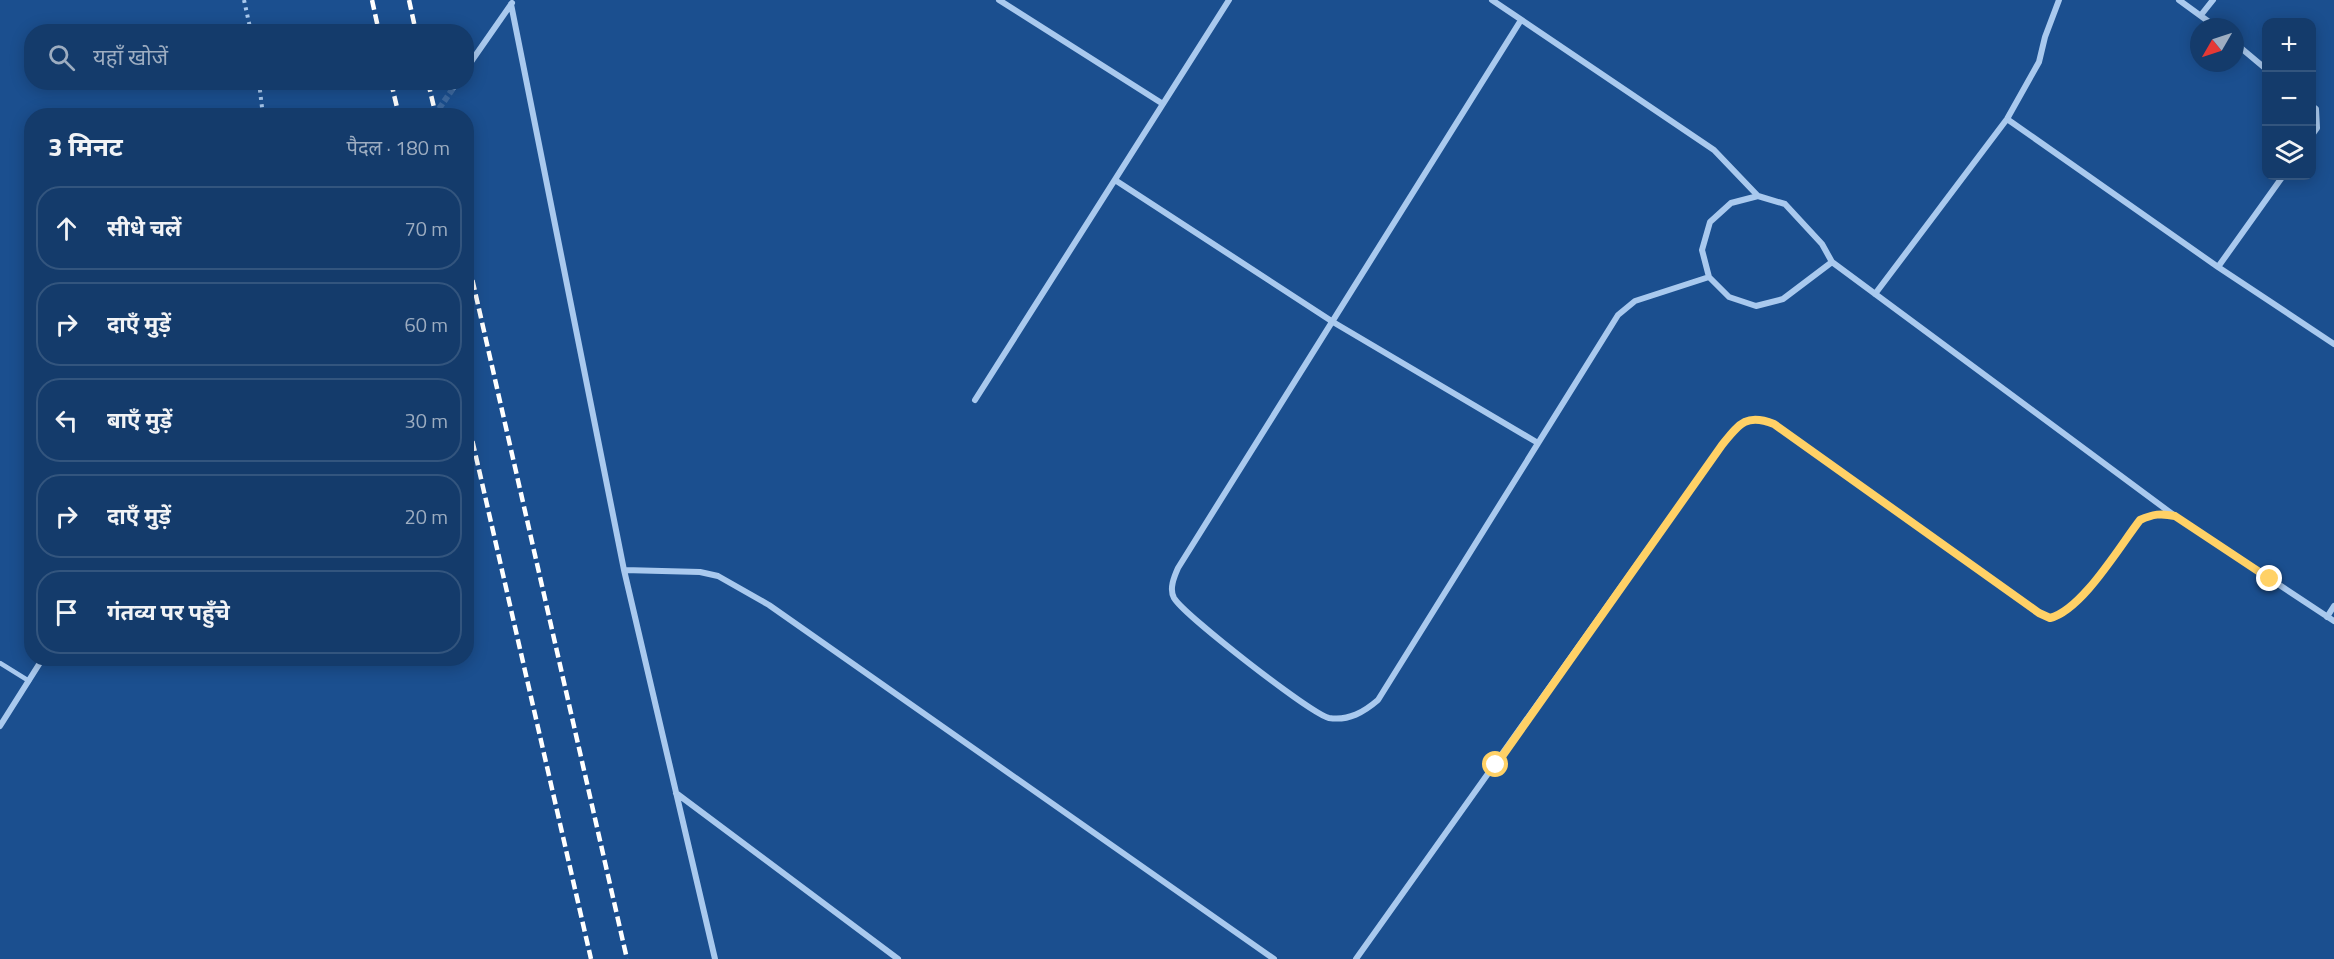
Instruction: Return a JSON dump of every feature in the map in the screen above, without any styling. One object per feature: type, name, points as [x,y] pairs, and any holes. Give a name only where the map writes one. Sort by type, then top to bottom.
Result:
[{"type":"street","points":[[999,0],[1163,104]]},
{"type":"street","points":[[975,400],[1229,0]]},
{"type":"street","points":[[1492,0],[1714,150],[1758,196],[1785,204],[1822,244],[1832,262],[2175,516],[2334,621]]},
{"type":"street","points":[[1875,294],[2007,119],[2039,62],[2050,21],[2059,0]]},
{"type":"street","points":[[2179,0],[2205,18]]},
{"type":"street","points":[[2201,15],[2213,0]]},
{"type":"street","points":[[474,57],[512,2]]},
{"type":"street","points":[[512,2],[624,570],[715,959]]},
{"type":"street","points":[[1521,20],[1178,568],[1172,581],[1173,597],[1191,617],[1302,704],[1327,718],[1345,718],[1365,712],[1378,700],[1618,315],[1635,301],[1709,277]]},
{"type":"street","points":[[2244,51],[2262,66]]},
{"type":"street","points":[[2316,109],[2316,129]]},
{"type":"street","points":[[2007,119],[2218,267],[2334,344]]},
{"type":"street","points":[[1115,180],[1333,322],[1538,443]]},
{"type":"street","points":[[2218,267],[2280,180]]},
{"type":"street","points":[[1758,196],[1731,203],[1710,222],[1702,250],[1709,277],[1729,297],[1756,306],[1783,299],[1832,262]]},
{"type":"street","points":[[1356,959],[1722,445],[1736,427],[1745,421],[1758,418],[1774,424],[2039,613],[2050,618],[2061,615],[2078,602],[2140,520],[2157,514],[2175,516]]},
{"type":"street","points":[[624,570],[700,572],[718,576],[769,605],[1274,959]]},
{"type":"street","points":[[2327,617],[2334,606]]},
{"type":"street","points":[[0,726],[38,666]]},
{"type":"street","points":[[676,793],[898,959]]},
{"type":"lane","points":[[0,663],[28,681]]},
{"type":"path","points":[[244,0],[249,24]]},
{"type":"path","points":[[260,90],[262,108]]},
{"type":"tunnel","points":[[440,108],[452,90]]},
{"type":"railway","points":[[372,0],[377,24]]},
{"type":"railway","points":[[409,0],[414,24]]},
{"type":"railway","points":[[393,90],[397,108]]},
{"type":"railway","points":[[430,90],[434,108]]},
{"type":"railway","points":[[474,287],[627,959]]},
{"type":"railway","points":[[474,448],[591,959]]},
{"type":"route","points":[[1496,765],[1722,445],[1736,427],[1745,421],[1758,418],[1774,424],[2039,613],[2050,618],[2061,615],[2078,602],[2140,520],[2151,514],[2163,513],[2175,516],[2270,579]]}]
